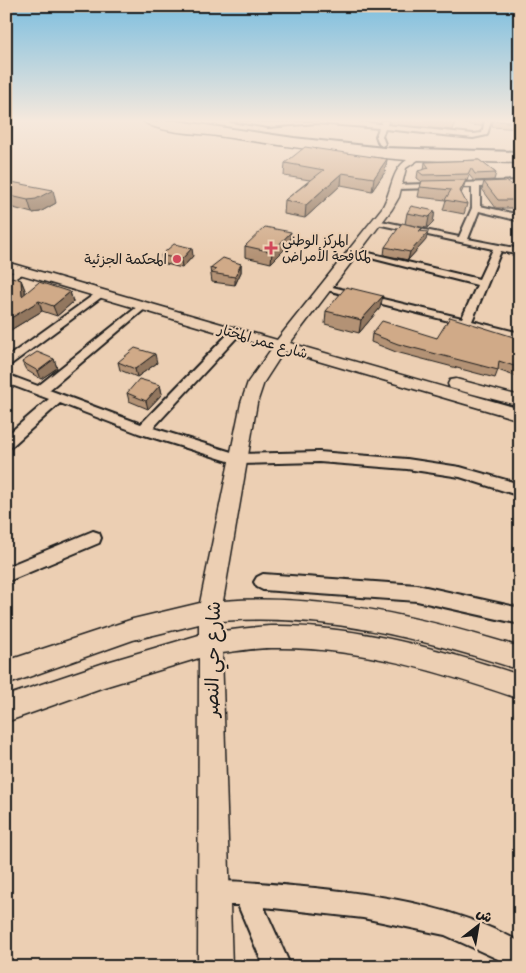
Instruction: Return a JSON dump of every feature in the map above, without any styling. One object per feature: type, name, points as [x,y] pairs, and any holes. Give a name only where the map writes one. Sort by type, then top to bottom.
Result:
[{"type":"street","name":"شارع حي النصر","points":[[215,967],[210,612],[250,403],[256,382],[284,341],[394,197],[402,167]]},
{"type":"street","points":[[397,187],[520,182]]},
{"type":"street","points":[[462,241],[476,208],[476,184]]},
{"type":"street","points":[[476,208],[520,218]]},
{"type":"street","points":[[376,223],[520,252]]},
{"type":"street","points":[[465,323],[498,248]]},
{"type":"street","points":[[352,252],[483,283]]},
{"type":"street","name":"شارع عمر المختار","points":[[6,257],[99,294],[235,333],[284,341]]},
{"type":"street","name":"شارع عمر المختار","points":[[6,266],[22,271],[53,276],[284,341],[425,382],[520,415]]},
{"type":"street","points":[[6,281],[22,271]]},
{"type":"street","points":[[324,288],[520,336]]},
{"type":"street","points":[[6,364],[99,294]]},
{"type":"street","points":[[41,390],[142,306]]},
{"type":"street","points":[[143,430],[235,333]]},
{"type":"street","points":[[6,378],[143,430],[238,459],[319,457],[407,464],[460,472],[520,490]]},
{"type":"street","name":"شارع عمر المختار","points":[[425,382],[520,401]]},
{"type":"street","points":[[6,444],[59,397]]},
{"type":"street","points":[[6,575],[93,538]]},
{"type":"street","points":[[264,582],[417,593],[451,599],[520,616]]},
{"type":"street","points":[[6,673],[122,634],[168,621],[210,612],[276,610],[345,616],[450,638],[520,659]]},
{"type":"street","points":[[6,709],[104,675],[210,643],[271,637],[319,639],[452,664],[520,687]]},
{"type":"street","points":[[450,638],[452,664]]},
{"type":"street","points":[[213,893],[245,894],[363,906],[445,922],[500,945],[520,956]]},
{"type":"street","points":[[245,894],[278,967]]},
{"type":"building","points":[[304,166],[382,166],[374,178],[342,173],[306,205],[285,200],[324,170]]},
{"type":"building","points":[[428,166],[487,166],[496,173],[475,174],[471,168],[468,174],[423,175],[418,171],[429,168]]},
{"type":"building","points":[[466,180],[460,191],[467,204],[445,200],[451,190],[420,187],[422,181]]},
{"type":"building","points":[[6,181],[53,190],[36,199],[28,200],[6,195]]},
{"type":"building","points":[[506,181],[520,190],[520,200],[498,200],[484,182]]},
{"type":"building","points":[[411,206],[435,211],[429,217],[407,213]]},
{"type":"building","points":[[402,223],[422,228],[419,231],[428,232],[410,252],[385,247]]},
{"type":"building","points":[[265,227],[291,232],[272,252],[245,246]]},
{"type":"building","points":[[174,244],[192,248],[181,260],[161,255]]},
{"type":"building","points":[[223,258],[241,264],[235,277],[211,273],[216,270],[210,268]]},
{"type":"building","points":[[12,277],[21,280],[22,296],[39,282],[70,292],[53,306],[39,301],[6,321],[6,280]]},
{"type":"building","points":[[346,287],[383,296],[361,320],[326,311]]},
{"type":"building","points":[[450,317],[520,339],[520,368],[499,361],[498,370],[398,344],[372,334],[382,321],[437,338]]},
{"type":"building","points":[[135,348],[155,354],[135,369],[118,362]]},
{"type":"building","points":[[37,352],[54,359],[38,371],[22,362]]},
{"type":"building","points":[[139,379],[160,385],[146,401],[127,393]]},
{"type":"place","name":"المركز الوطني لمكافحة الأمراض","points":[[271,248]]},
{"type":"place","name":"المحكمة الجزئية","points":[[177,259]]}]
